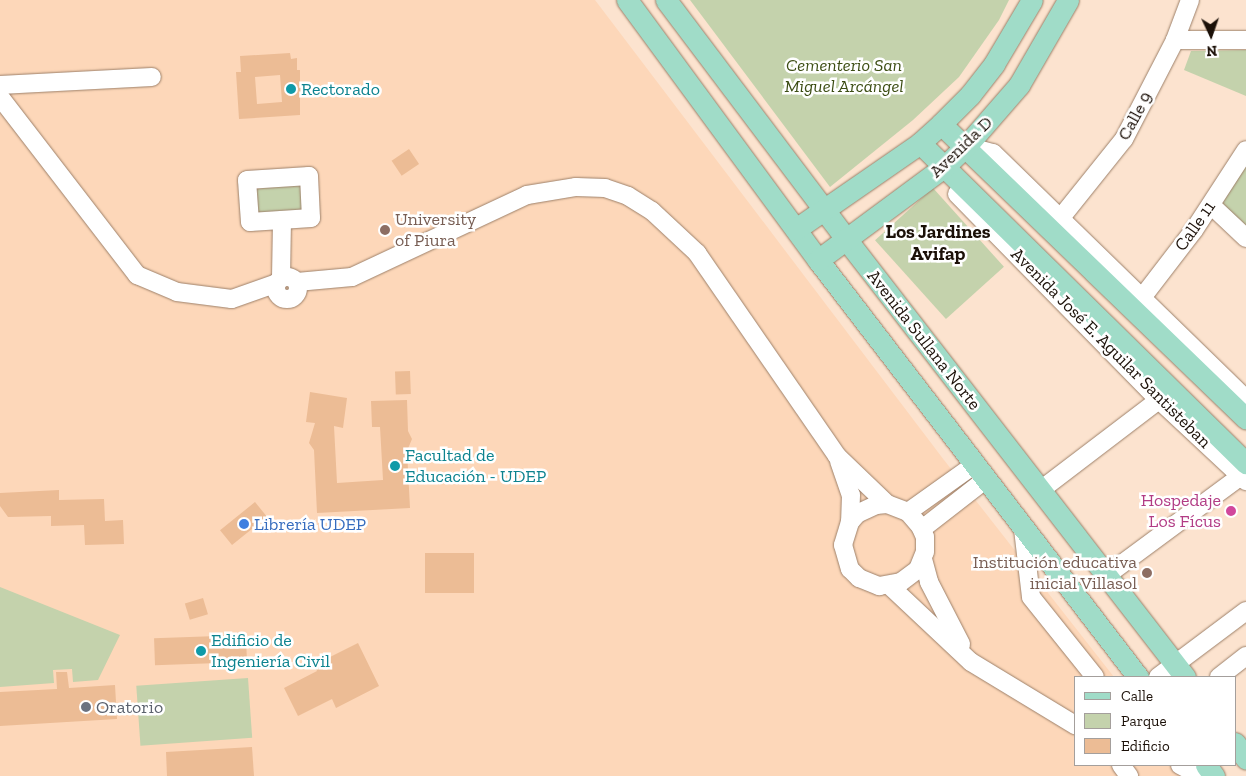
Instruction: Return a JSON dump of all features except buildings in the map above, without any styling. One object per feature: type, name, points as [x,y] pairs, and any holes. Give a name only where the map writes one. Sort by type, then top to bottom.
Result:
[{"type":"main road","name":"Avenida Sullana Norte","points":[[628,0],[818,260],[979,473],[1137,676]]},
{"type":"main road","name":"Avenida Sullana Norte","points":[[666,0],[846,239],[1042,489],[1180,672]]},
{"type":"main road","name":"Avenida D","points":[[796,229],[920,143],[941,124],[970,95],[994,64],[1032,0]]},
{"type":"main road","name":"Avenida D","points":[[818,260],[944,166],[966,146],[1019,85],[1068,0]]},
{"type":"main road","points":[[941,124],[966,146],[1246,419]]},
{"type":"main road","name":"Avenida José E. Aguilar Santisteban","points":[[920,143],[1244,473]]},
{"type":"main road","points":[[1236,745],[1246,758]]},
{"type":"street","name":"Calle 9","points":[[1059,220],[1124,139],[1175,40],[1190,0]]},
{"type":"street","points":[[1175,40],[1246,40]]},
{"type":"street","points":[[0,85],[152,77]]},
{"type":"street","points":[[0,97],[137,275],[177,292],[232,299],[259,290],[352,277],[527,195],[576,187],[612,191],[652,211],[697,253],[837,456],[887,504],[908,512],[922,529],[925,544],[923,559],[937,600],[972,662]]},
{"type":"street","points":[[966,146],[993,153],[1140,299],[1246,399]]},
{"type":"street","name":"Calle 11","points":[[1140,299],[1211,205],[1246,150]]},
{"type":"street","name":"Avenida José E. Aguilar Santisteban","points":[[944,166],[954,190],[1159,400],[1244,473]]},
{"type":"street","points":[[1211,205],[1246,238]]},
{"type":"street","points":[[282,220],[283,257],[290,264],[287,286]]},
{"type":"street","points":[[1042,489],[1159,400]]},
{"type":"street","points":[[837,456],[852,495],[850,522],[843,546],[850,569],[868,583],[890,586],[910,577],[923,559]]},
{"type":"street","points":[[908,512],[979,473]]},
{"type":"street","points":[[922,529],[979,473]]},
{"type":"street","points":[[1107,576],[1244,473]]},
{"type":"street","points":[[850,522],[866,508],[887,504]]},
{"type":"street","points":[[1023,529],[1031,597],[1094,676]]},
{"type":"street","points":[[890,586],[972,662],[1074,724]]},
{"type":"street","points":[[1162,676],[1180,672],[1246,612]]},
{"type":"street","points":[[1220,676],[1246,656]]},
{"type":"street","points":[[1182,766],[1201,776]]},
{"type":"shaded area","name":"University of Piura","points":[[0,0],[595,0],[944,460],[1113,676],[1074,676],[1074,766],[1184,766],[1192,776],[0,776]]},
{"type":"green space","name":"Cementerio San Miguel Arcángel","points":[[690,0],[1009,0],[999,20],[959,77],[913,120],[830,187]]},
{"type":"green space","points":[[1246,50],[1246,96],[1184,70],[1191,51]]},
{"type":"green space","points":[[1246,163],[1246,227],[1222,204]]},
{"type":"green space","points":[[298,183],[304,187],[303,210],[255,214],[255,189]]},
{"type":"green space","points":[[933,188],[1004,267],[946,319],[875,240]]},
{"type":"green space","points":[[0,587],[120,635],[98,680],[73,682],[72,669],[53,670],[54,683],[0,687]]},
{"type":"green space","points":[[248,678],[252,738],[140,746],[136,686]]},
{"type":"place","name":"Rectorado","points":[[291,89]]},
{"type":"place","name":"University of Piura","points":[[385,230]]},
{"type":"place","name":"Facultad de Educación - UDEP","points":[[395,466]]},
{"type":"place","name":"Hospedaje Los Fícus","points":[[1231,511]]},
{"type":"place","name":"Librería UDEP","points":[[244,524]]},
{"type":"place","name":"Institución educativa inicial Villasol","points":[[1147,573]]},
{"type":"place","name":"Edificio de Ingeniería Civil","points":[[201,651]]},
{"type":"place","name":"Oratorio","points":[[86,707]]},
{"type":"district","name":"Los Jardines Avifap","points":[[938,243]]}]
